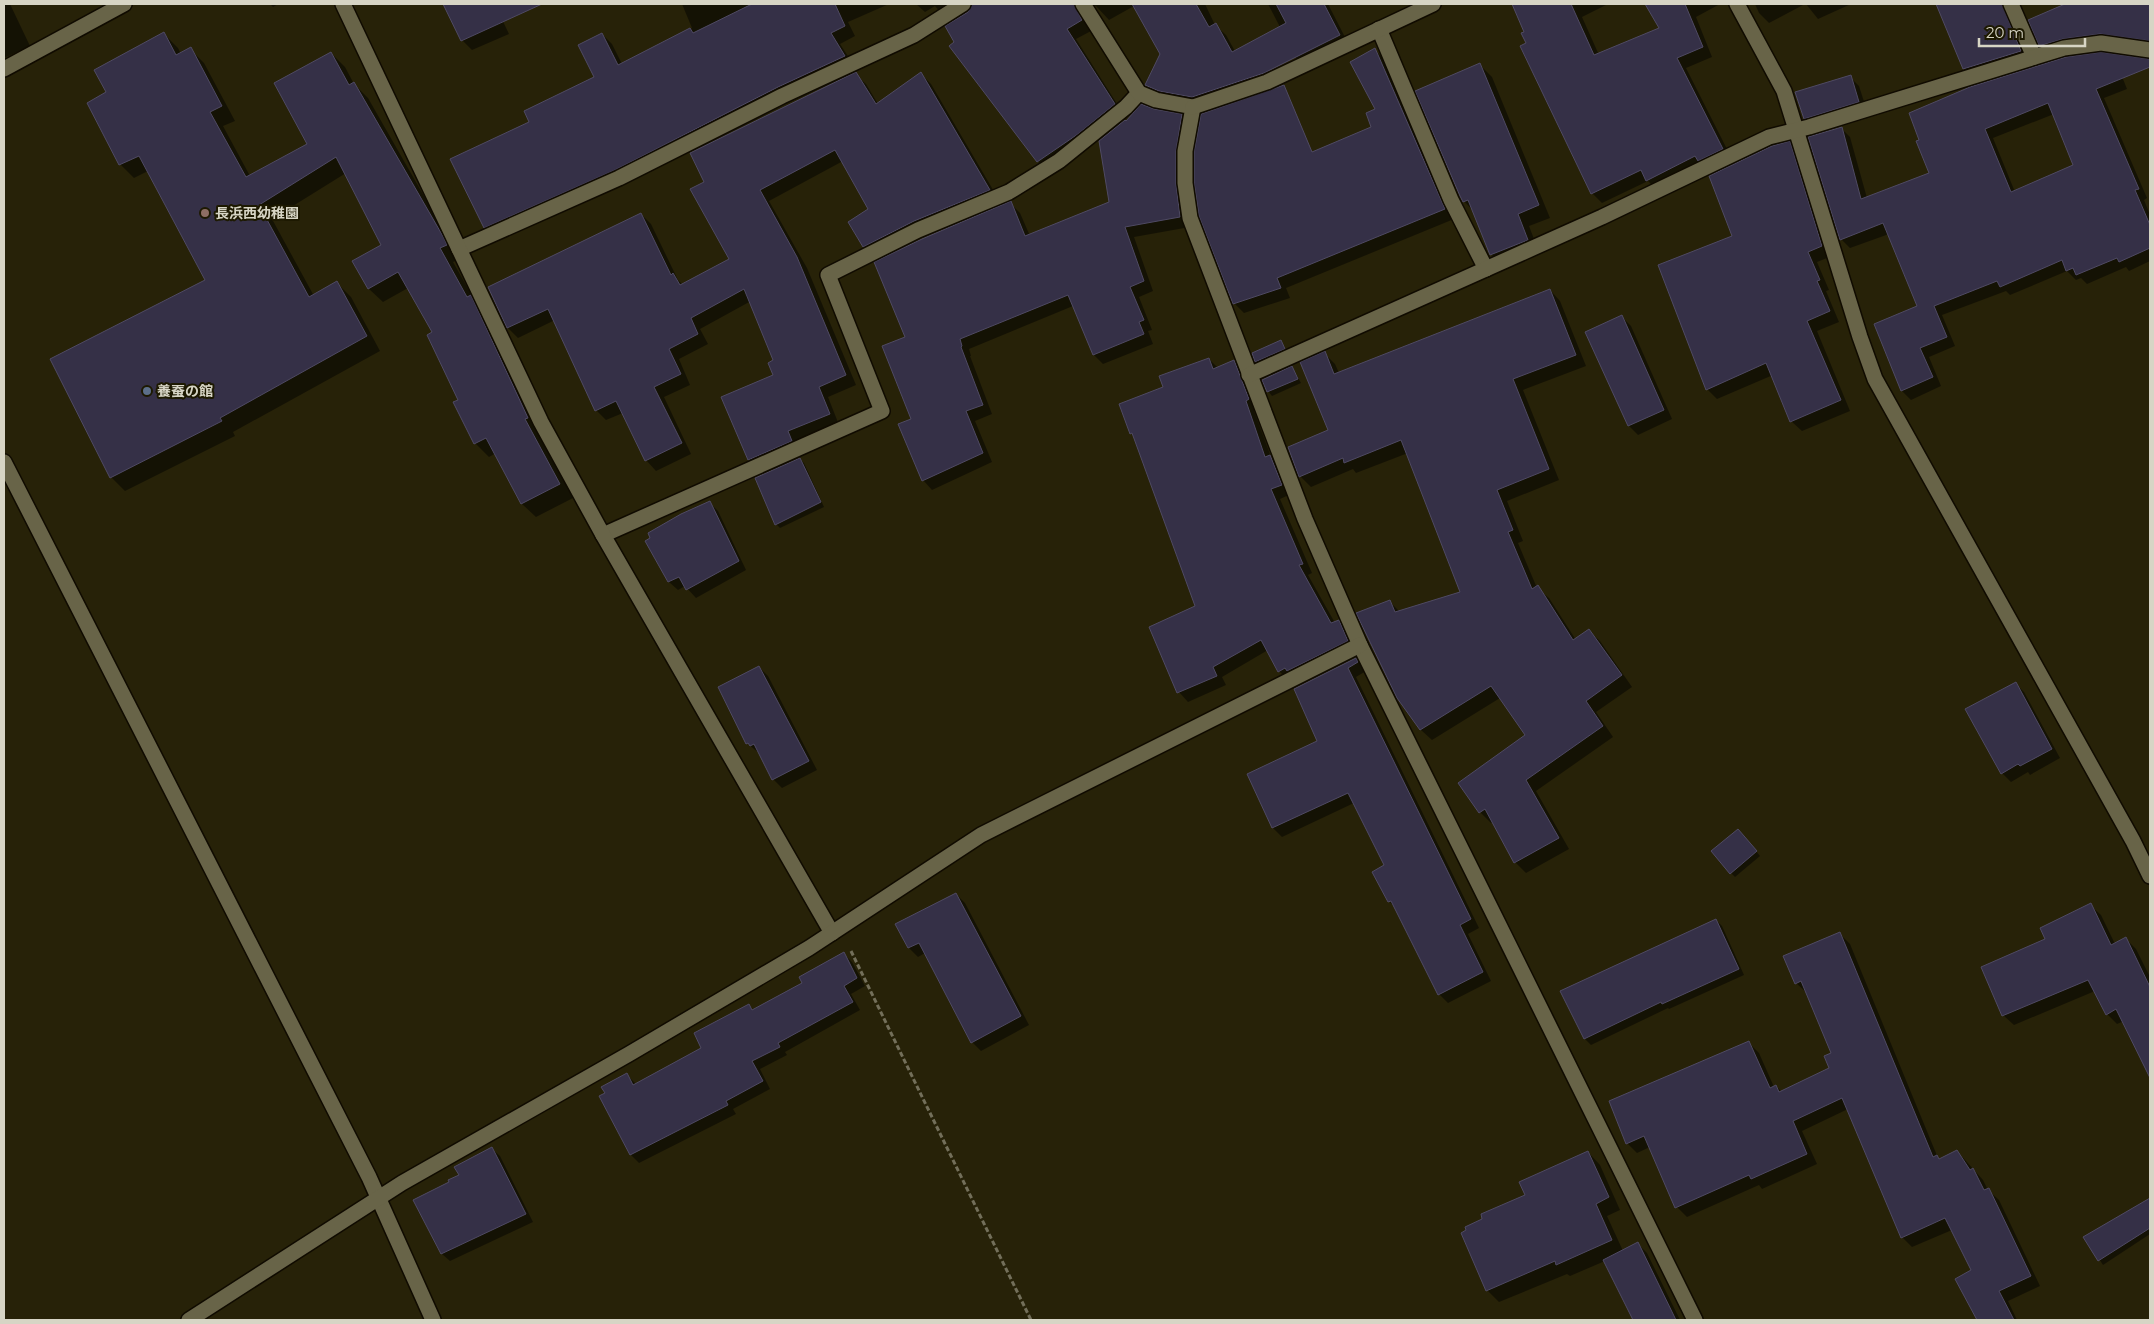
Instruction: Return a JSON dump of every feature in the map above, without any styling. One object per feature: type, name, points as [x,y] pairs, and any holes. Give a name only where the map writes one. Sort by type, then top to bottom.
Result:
[{"type":"street","points":[[4,69],[124,4]]},
{"type":"street","points":[[343,4],[541,422],[603,535],[836,931]]},
{"type":"street","points":[[459,249],[619,178],[782,96],[914,35],[963,4]]},
{"type":"street","points":[[1083,4],[1139,92],[1156,100],[1193,107],[1267,82],[1433,4]]},
{"type":"street","points":[[1737,4],[1784,91],[1860,337],[1876,379],[2086,755],[2150,876]]},
{"type":"street","points":[[2011,4],[2034,57]]},
{"type":"street","points":[[1379,29],[1451,200],[1486,269]]},
{"type":"street","points":[[1249,375],[1602,217],[1769,138],[2034,57],[2082,45],[2101,43],[2150,50]]},
{"type":"street","points":[[603,535],[882,412],[828,275],[918,230],[1008,192],[1059,161],[1126,107],[1139,92]]},
{"type":"street","points":[[1193,107],[1186,151],[1185,183],[1190,218],[1305,519],[1360,645],[1695,1320]]},
{"type":"street","points":[[4,462],[379,1198],[433,1320]]},
{"type":"street","points":[[189,1320],[379,1198],[629,1054],[836,931],[981,834],[1360,645]]},
{"type":"path","points":[[836,931],[898,1044],[1031,1320]]},
{"type":"building","points":[[443,4],[542,4],[461,41]]},
{"type":"building","points":[[752,4],[835,4],[845,26],[831,33],[845,56],[778,87],[615,170],[484,228],[450,159],[529,122],[524,111],[594,77],[578,45],[602,33],[618,65],[690,28],[693,33]]},
{"type":"building","points":[[972,4],[1074,4],[1082,20],[1067,29],[1115,104],[1078,134],[1037,162],[949,46],[954,42],[945,26],[968,12]]},
{"type":"building","points":[[1132,4],[1196,4],[1209,27],[1216,23],[1232,52],[1286,23],[1276,4],[1324,4],[1340,35],[1264,73],[1192,97],[1159,91],[1145,85],[1160,54]]},
{"type":"building","points":[[1512,4],[1571,4],[1594,55],[1659,28],[1645,4],[1685,4],[1703,47],[1677,58],[1723,149],[1698,161],[1695,156],[1646,181],[1641,170],[1591,194],[1520,46],[1526,43],[1521,33],[1524,32]]},
{"type":"building","points":[[1936,4],[2002,4],[2021,51],[1963,69]]},
{"type":"building","points":[[2065,4],[2150,4],[2150,41],[2100,34],[2063,39],[2039,46],[2028,20]]},
{"type":"building","points":[[164,32],[176,55],[191,47],[222,106],[210,112],[246,177],[307,144],[274,83],[331,52],[349,85],[354,82],[444,238],[447,245],[440,248],[467,297],[471,295],[528,418],[525,419],[560,484],[521,504],[486,438],[474,444],[453,402],[458,400],[427,335],[432,332],[398,272],[368,289],[352,261],[381,245],[336,157],[259,205],[309,297],[337,281],[367,336],[220,418],[222,421],[110,478],[50,359],[205,280],[139,156],[119,165],[87,103],[106,92],[94,70]]},
{"type":"building","points":[[1375,48],[1445,209],[1277,278],[1281,288],[1233,304],[1199,216],[1194,182],[1194,152],[1201,114],[1284,85],[1312,152],[1371,127],[1366,113],[1375,109],[1350,62]]},
{"type":"building","points":[[2101,52],[2150,59],[2150,67],[2096,89],[2139,189],[2135,190],[2150,225],[2150,248],[2119,262],[2117,258],[2076,275],[2073,268],[2066,271],[2062,260],[2000,287],[1997,281],[1934,306],[1947,337],[1920,348],[1933,377],[1901,391],[1874,324],[1917,306],[1883,223],[1840,240],[1808,137],[1842,127],[1861,199],[1929,173],[1916,141],[1919,140],[1909,113],[1970,87],[2066,57]],"holes":[[[2048,103],[2073,165],[2011,192],[1985,129]]]},
{"type":"building","points":[[1480,63],[1539,205],[1518,214],[1528,240],[1490,255],[1468,200],[1463,202],[1460,196],[1415,91]]},
{"type":"building","points":[[856,72],[876,104],[921,72],[990,190],[914,221],[863,247],[848,222],[868,209],[835,150],[760,190],[797,257],[846,375],[819,387],[830,414],[788,431],[792,441],[748,460],[721,397],[773,375],[768,363],[773,360],[744,289],[691,318],[698,334],[669,349],[681,374],[654,387],[682,443],[645,461],[616,401],[595,411],[548,309],[507,328],[488,287],[641,213],[671,275],[673,273],[680,285],[729,259],[690,189],[704,182],[690,153]]},
{"type":"building","points":[[1851,75],[1859,102],[1804,119],[1795,92]]},
{"type":"building","points":[[1141,104],[1154,109],[1182,114],[1176,151],[1176,184],[1180,217],[1125,227],[1144,281],[1130,287],[1144,320],[1139,322],[1144,334],[1093,355],[1068,295],[960,339],[961,347],[983,405],[966,411],[983,453],[922,481],[898,424],[911,419],[882,346],[905,337],[874,262],[1011,201],[1025,236],[1109,202],[1099,141],[1126,121]]},
{"type":"building","points":[[1790,141],[1822,246],[1808,252],[1820,280],[1817,281],[1830,311],[1807,321],[1841,400],[1790,422],[1766,363],[1706,390],[1658,265],[1732,236],[1709,176],[1772,146]]},
{"type":"building","points":[[1550,289],[1576,355],[1513,379],[1549,469],[1497,490],[1513,530],[1508,532],[1532,589],[1538,585],[1573,640],[1589,629],[1622,675],[1586,701],[1603,726],[1526,780],[1559,838],[1514,863],[1485,809],[1479,813],[1458,783],[1525,735],[1491,686],[1420,730],[1397,698],[1356,613],[1390,600],[1395,612],[1460,592],[1401,440],[1344,463],[1343,458],[1299,477],[1288,447],[1328,430],[1300,362],[1325,351],[1334,374]]},
{"type":"building","points":[[1622,315],[1664,410],[1628,426],[1585,332]]},
{"type":"building","points":[[1281,340],[1285,349],[1255,362],[1252,353]]},
{"type":"building","points":[[1209,358],[1213,369],[1234,360],[1249,399],[1246,401],[1265,457],[1270,455],[1282,485],[1271,489],[1303,564],[1299,565],[1331,623],[1339,620],[1348,641],[1287,671],[1285,668],[1278,672],[1261,640],[1213,667],[1217,676],[1177,693],[1149,627],[1195,606],[1132,433],[1130,434],[1119,404],[1163,387],[1159,376]]},
{"type":"building","points":[[1292,366],[1298,379],[1267,392],[1262,380]]},
{"type":"building","points":[[800,458],[821,502],[775,525],[755,478]]},
{"type":"building","points":[[710,501],[739,561],[686,590],[679,577],[668,582],[645,541],[650,538],[648,533],[681,514]]},
{"type":"building","points":[[1356,658],[1358,662],[1348,668],[1471,919],[1460,925],[1483,972],[1438,995],[1391,901],[1388,902],[1372,872],[1384,865],[1348,793],[1272,828],[1247,774],[1317,741],[1294,689]]},
{"type":"building","points":[[759,666],[809,761],[772,780],[754,744],[750,746],[748,743],[746,744],[718,687]]},
{"type":"building","points":[[2016,682],[2052,749],[2001,774],[1965,709]]},
{"type":"building","points":[[1738,829],[1757,851],[1730,874],[1711,851]]},
{"type":"building","points":[[956,893],[1021,1016],[971,1043],[919,943],[908,948],[895,924]]},
{"type":"building","points":[[2091,903],[2111,945],[2126,937],[2150,987],[2150,1078],[2116,1009],[2106,1015],[2088,980],[2002,1016],[1981,967],[2045,939],[2040,928]]},
{"type":"building","points":[[1716,919],[1739,969],[1662,1004],[1661,1002],[1584,1039],[1560,991]]},
{"type":"building","points":[[1840,932],[1933,1157],[1937,1155],[1939,1159],[1957,1150],[1970,1170],[1973,1168],[1984,1190],[1989,1188],[2031,1276],[1999,1291],[2014,1320],[1977,1320],[1955,1279],[1971,1270],[1945,1218],[1901,1238],[1842,1098],[1793,1121],[1807,1154],[1751,1179],[1749,1175],[1675,1208],[1644,1136],[1626,1144],[1609,1101],[1749,1041],[1770,1088],[1776,1085],[1779,1092],[1829,1068],[1824,1056],[1831,1053],[1801,981],[1795,984],[1783,956]]},
{"type":"building","points":[[844,952],[857,978],[844,986],[853,1002],[778,1043],[780,1047],[752,1061],[763,1081],[726,1101],[728,1105],[630,1155],[599,1096],[605,1093],[601,1087],[627,1073],[633,1085],[701,1048],[694,1033],[749,1004],[752,1010],[802,983],[799,977]]},
{"type":"building","points":[[492,1147],[526,1214],[441,1254],[413,1200],[449,1182],[448,1180],[459,1175],[454,1167]]},
{"type":"building","points":[[1588,1151],[1609,1197],[1596,1204],[1612,1240],[1556,1265],[1555,1261],[1486,1291],[1461,1233],[1466,1230],[1465,1227],[1482,1219],[1481,1214],[1525,1195],[1519,1182]]},
{"type":"building","points":[[2150,1198],[2150,1228],[2098,1261],[2083,1237]]},
{"type":"building","points":[[1638,1242],[1676,1320],[1633,1320],[1603,1260]]},
{"type":"place","name":"長浜西幼稚園","points":[[205,213]]},
{"type":"place","name":"養蚕の館","points":[[147,391]]}]
